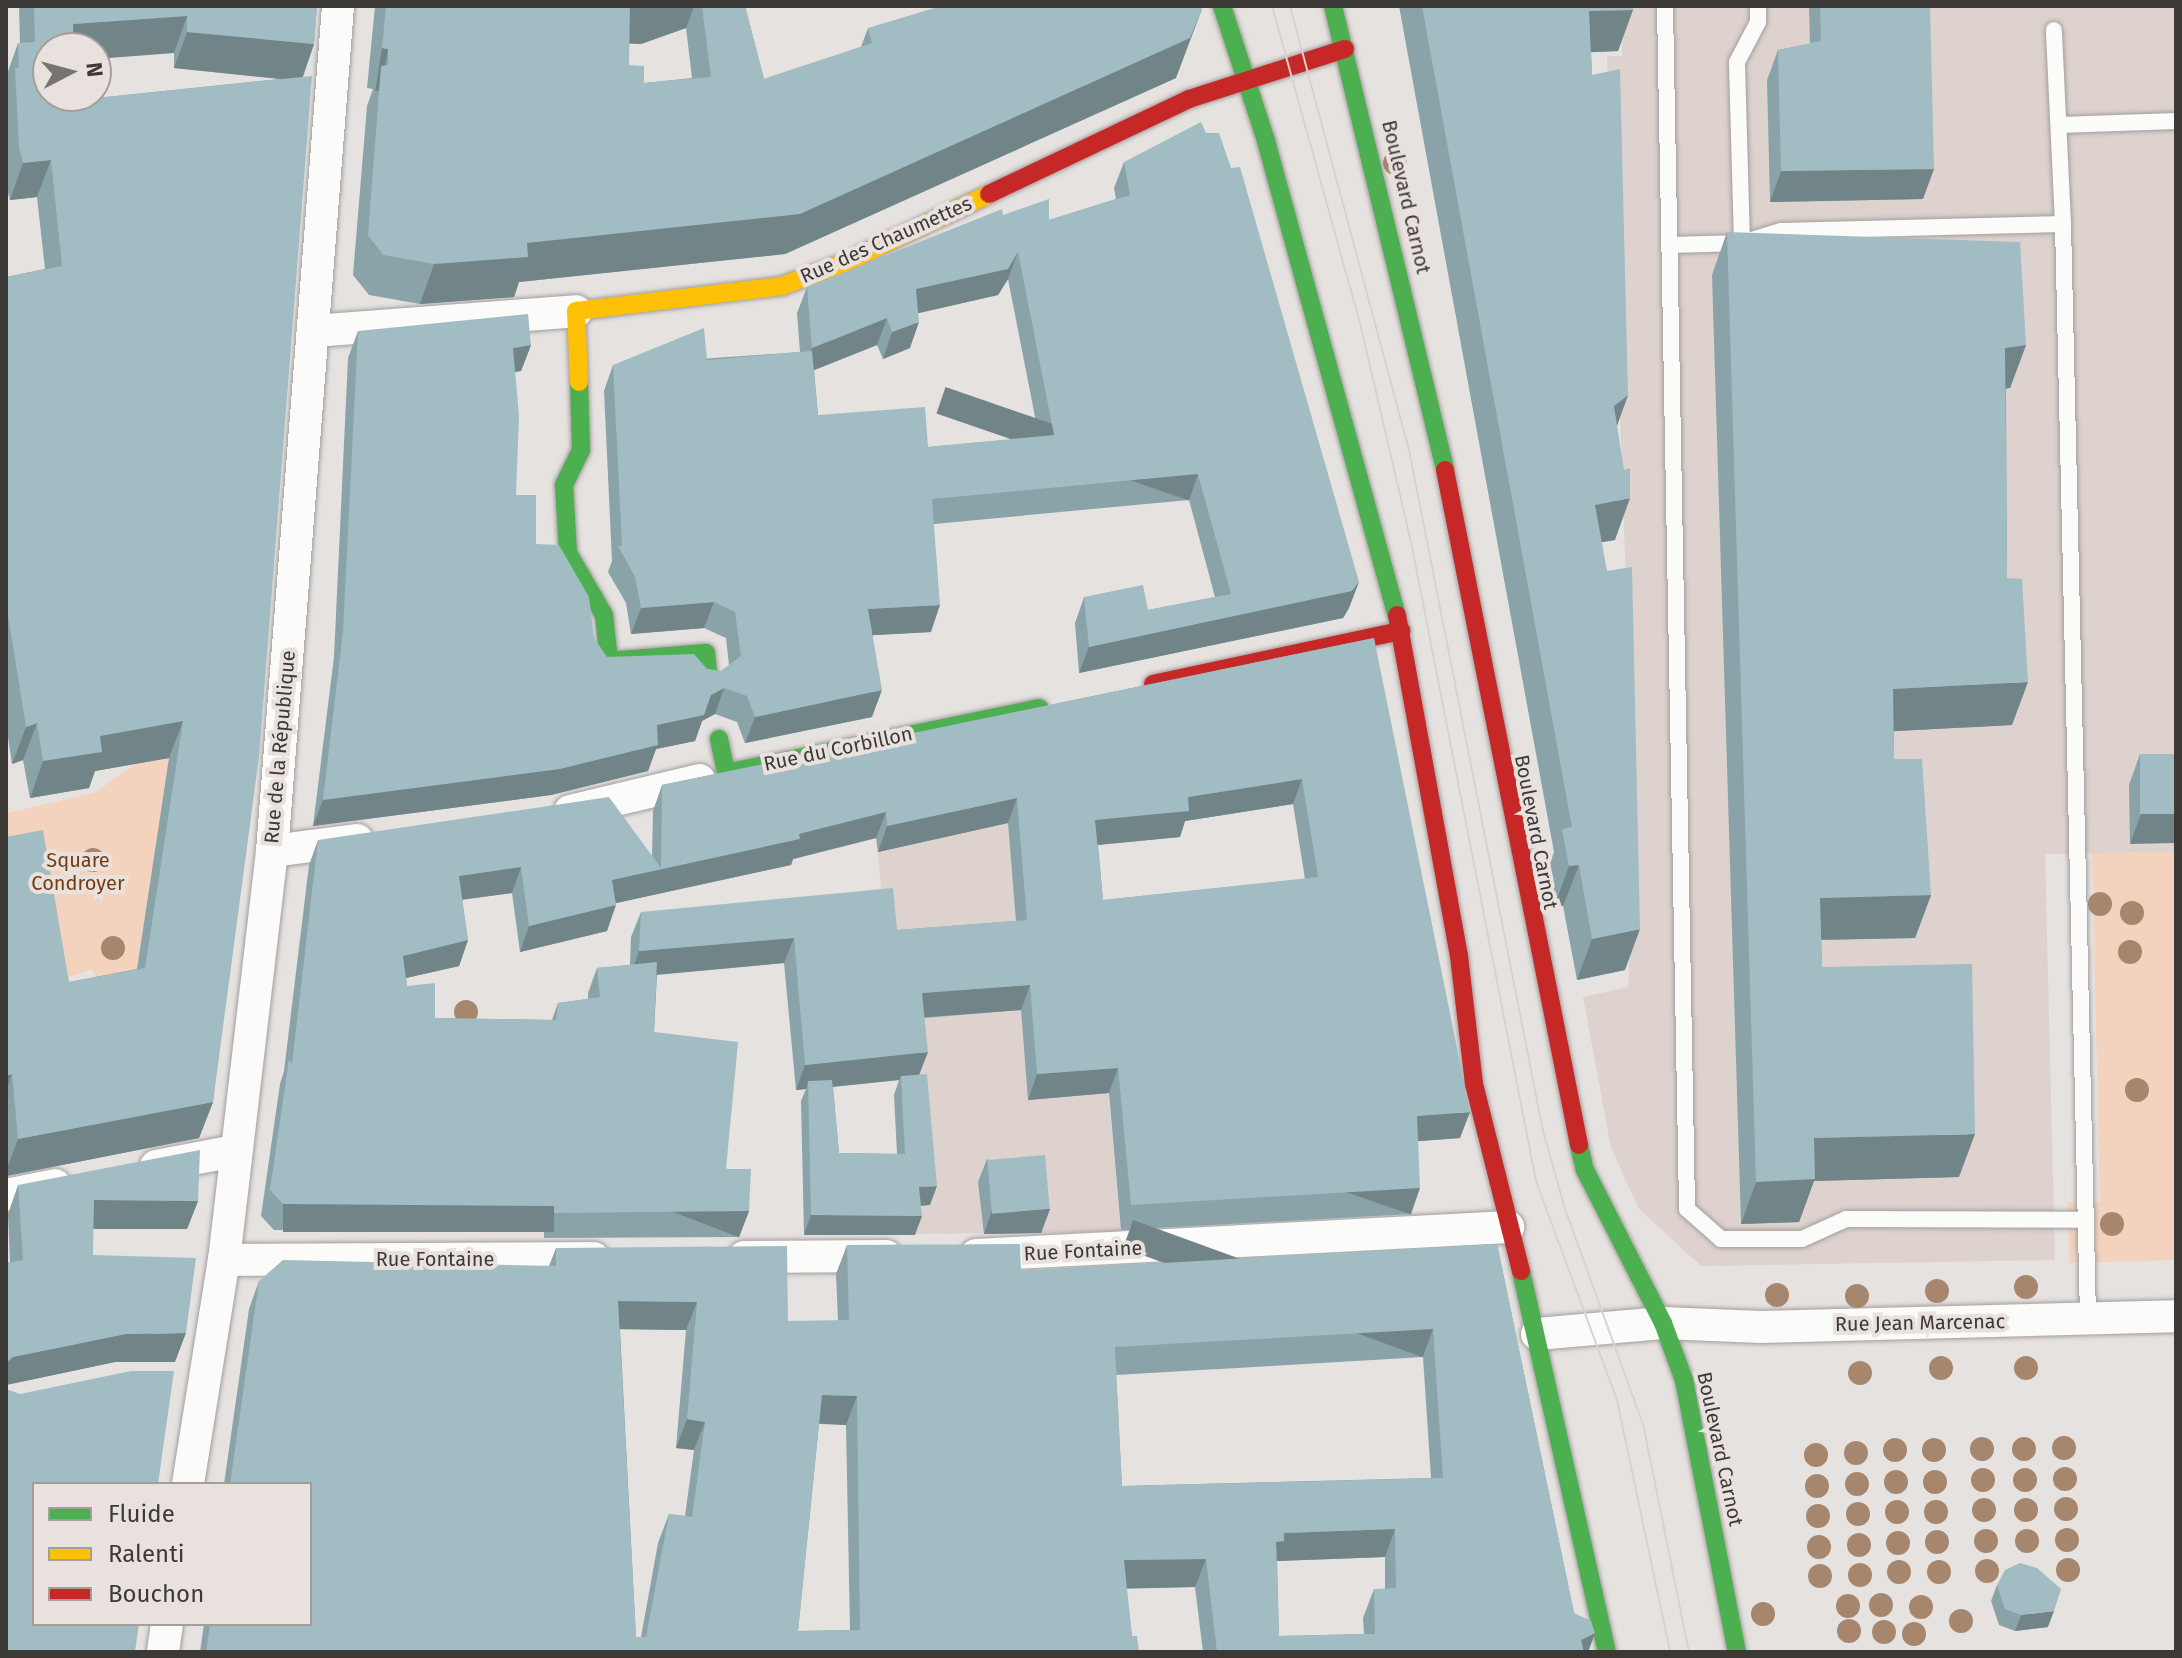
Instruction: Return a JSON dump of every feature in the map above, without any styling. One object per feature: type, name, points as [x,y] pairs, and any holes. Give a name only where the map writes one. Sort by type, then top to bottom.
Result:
[{"type":"street","name":"Rue de la République","points":[[188,1482],[189,1381],[224,1260],[272,851],[338,6]]},
{"type":"street","points":[[1222,6],[1401,631],[1459,956],[1474,1084],[1537,1334],[1607,1652]]},
{"type":"street","name":"Boulevard Carnot","points":[[1333,6],[1430,394],[1563,1085],[1585,1170],[1663,1323],[1684,1380],[1737,1652]]},
{"type":"street","name":"Rue des Chaumettes","points":[[313,331],[576,311],[782,286],[844,263],[1189,99],[1345,49]]},
{"type":"street","points":[[576,311],[581,450],[564,485],[568,553],[602,590],[609,661],[706,653],[708,673]]},
{"type":"street","points":[[1133,688],[1401,631]]},
{"type":"street","name":"Rue du Corbillon","points":[[539,817],[726,773],[1058,704]]},
{"type":"street","points":[[719,739],[726,773]]},
{"type":"street","points":[[272,851],[382,837]]},
{"type":"street","points":[[128,1171],[235,1151]]},
{"type":"street","points":[[6,1195],[82,1180]]},
{"type":"street","name":"Rue Fontaine","points":[[711,1257],[930,1255],[1508,1227]]},
{"type":"street","name":"Rue Fontaine","points":[[224,1260],[632,1257]]},
{"type":"street","name":"Rue Jean Marcenac","points":[[1537,1334],[1663,1323],[1761,1327],[2176,1316]]},
{"type":"street","points":[[163,1652],[167,1626]]},
{"type":"lane","points":[[1665,6],[1687,1209],[1721,1239],[1802,1239],[1846,1219],[2086,1220]]},
{"type":"lane","points":[[1742,243],[1737,62],[1758,22],[1758,6]]},
{"type":"lane","points":[[2054,30],[2063,224],[2088,1318]]},
{"type":"lane","points":[[2059,125],[2176,121]]},
{"type":"lane","points":[[1669,245],[1742,243],[1781,231],[2063,224]]},
{"type":"shaded area","points":[[1621,6],[2176,6],[2176,852],[2045,854],[2055,1260],[1701,1266],[1639,1209],[1611,1148],[1583,997],[1628,987],[1635,832],[1607,56],[1622,56]]},
{"type":"shaded area","points":[[1001,735],[1098,974],[1121,1232],[915,1234],[869,763]]},
{"type":"green space","name":"Square Condroyer","points":[[204,751],[162,809],[135,982],[101,990],[92,969],[6,1000],[6,802],[8,813],[96,792],[135,764]]},
{"type":"green space","points":[[2176,852],[2176,1260],[2069,1263],[2068,1202],[2100,1202],[2092,853]]},
{"type":"building","points":[[34,6],[317,6],[314,44],[187,32],[187,16],[73,24],[73,32],[35,32]]},
{"type":"building","points":[[386,6],[630,6],[629,65],[644,66],[644,83],[711,77],[702,6],[745,6],[764,79],[872,43],[868,28],[941,6],[1201,6],[1202,9],[1190,38],[800,214],[527,243],[528,257],[434,264],[383,255],[368,235],[381,66],[388,65],[388,49],[382,48]]},
{"type":"building","points":[[1422,6],[1633,6],[1633,10],[1589,11],[1592,75],[1620,69],[1628,395],[1614,406],[1624,470],[1630,468],[1630,498],[1595,505],[1607,571],[1632,567],[1640,929],[1592,939],[1579,865],[1569,866],[1562,829],[1572,827]]},
{"type":"building","points":[[1820,6],[1930,6],[1934,169],[1781,171],[1778,50],[1821,41]]},
{"type":"building","points":[[32,42],[32,112],[112,112],[112,96],[312,76],[259,757],[213,1102],[18,1139],[12,1074],[6,1076],[6,837],[43,830],[69,982],[145,968],[183,721],[100,736],[102,752],[43,761],[37,723],[26,727],[6,603],[6,277],[62,266],[51,160],[23,163],[19,147],[15,68],[19,68],[18,43]]},
{"type":"building","points":[[1201,122],[1206,133],[1219,133],[1231,168],[1240,167],[1359,582],[1352,591],[1089,647],[1084,597],[1143,585],[1148,610],[1231,594],[1198,474],[932,499],[940,605],[868,609],[882,690],[755,717],[747,696],[724,688],[711,695],[704,715],[657,725],[658,745],[560,769],[323,800],[343,631],[358,331],[528,314],[531,345],[513,348],[519,416],[516,495],[536,495],[536,544],[559,545],[589,597],[594,638],[607,657],[694,654],[707,669],[721,671],[741,656],[735,612],[714,602],[641,608],[635,577],[618,546],[622,546],[613,365],[704,328],[707,360],[812,351],[818,415],[925,407],[928,447],[1054,435],[1018,252],[1008,269],[916,289],[919,322],[892,332],[887,318],[812,348],[807,287],[1002,209],[1003,215],[1049,199],[1049,220],[1130,195],[1124,162]]},
{"type":"building","points":[[1727,232],[2020,242],[2026,345],[2005,348],[2007,578],[2022,579],[2028,682],[1893,689],[1894,759],[1922,759],[1931,895],[1820,898],[1822,967],[1972,964],[1975,1134],[1814,1138],[1815,1179],[1756,1182]]},
{"type":"building","points":[[1374,638],[1470,1112],[1417,1116],[1420,1188],[1131,1205],[1118,1068],[1037,1074],[1030,985],[922,993],[928,1052],[805,1065],[794,938],[639,951],[641,912],[893,888],[897,930],[1027,920],[1017,798],[887,826],[886,812],[799,834],[800,839],[612,880],[616,905],[529,926],[521,867],[459,876],[468,940],[403,956],[407,986],[435,983],[435,1018],[556,1020],[558,1003],[600,997],[597,968],[657,962],[654,1032],[738,1042],[726,1169],[751,1169],[749,1211],[554,1213],[554,1206],[283,1204],[270,1190],[289,1059],[292,1064],[318,840],[609,797],[661,868],[662,785]],"holes":[[[1302,779],[1318,877],[1103,900],[1095,820],[1189,811],[1188,797]]]},
{"type":"building","points":[[2140,754],[2176,754],[2176,814],[2140,814]]},
{"type":"building","points":[[927,1074],[937,1186],[919,1187],[922,1216],[811,1215],[808,1081],[832,1080],[839,1153],[905,1154],[901,1076]]},
{"type":"building","points":[[200,1150],[198,1201],[94,1200],[93,1255],[196,1258],[186,1333],[126,1334],[13,1357],[6,1363],[6,1263],[23,1260],[18,1185]]},
{"type":"building","points":[[1045,1155],[1050,1209],[992,1214],[987,1160]]},
{"type":"building","points":[[1020,1244],[1021,1271],[1497,1244],[1574,1613],[1591,1621],[1595,1633],[1581,1640],[1584,1652],[1217,1652],[1206,1559],[1124,1560],[1132,1636],[1137,1636],[1139,1652],[206,1652],[210,1626],[312,1626],[312,1482],[230,1482],[259,1281],[283,1260],[556,1266],[556,1248],[787,1246],[788,1321],[849,1320],[847,1245]],"holes":[[[618,1301],[697,1302],[687,1419],[705,1422],[692,1517],[669,1514],[646,1637],[636,1637]],[[1433,1329],[1443,1478],[1122,1486],[1115,1347]],[[822,1395],[857,1396],[860,1630],[798,1631]],[[1395,1529],[1396,1588],[1374,1589],[1375,1634],[1279,1636],[1276,1542],[1284,1541],[1284,1533]]]},
{"type":"building","points":[[131,1371],[174,1371],[158,1482],[32,1482],[32,1626],[139,1626],[135,1652],[6,1652],[6,1389],[20,1394]]},
{"type":"building","points":[[2020,1563],[2037,1568],[2061,1589],[2054,1611],[2021,1615],[2005,1609],[1997,1585],[2005,1570]]},
{"type":"tram line","points":[[1272,6],[1360,323],[1412,547],[1536,1181],[1617,1400],[1670,1652]]},
{"type":"tram line","points":[[1290,6],[1410,455],[1543,1131],[1565,1209],[1643,1424],[1689,1652]]},
{"type":"traffic: fast","points":[[1222,6],[1266,141],[1397,615]]},
{"type":"traffic: fast","points":[[1333,6],[1445,470]]},
{"type":"traffic: fast","points":[[579,382],[581,450],[564,485],[568,553],[604,615],[609,661],[706,653],[708,673]]},
{"type":"traffic: fast","points":[[719,739],[726,773],[1039,708]]},
{"type":"traffic: fast","points":[[1579,1145],[1585,1170],[1663,1323],[1684,1380],[1737,1652]]},
{"type":"traffic: fast","points":[[1521,1271],[1607,1652]]},
{"type":"traffic: slow","points":[[579,382],[576,311],[782,286],[844,263],[989,194]]},
{"type":"traffic: jam","points":[[989,194],[1189,99],[1345,49]]},
{"type":"traffic: jam","points":[[1445,470],[1579,1145]]},
{"type":"traffic: jam","points":[[1397,615],[1459,956],[1474,1084],[1521,1271]]},
{"type":"traffic: jam","points":[[1153,684],[1401,631]]}]
